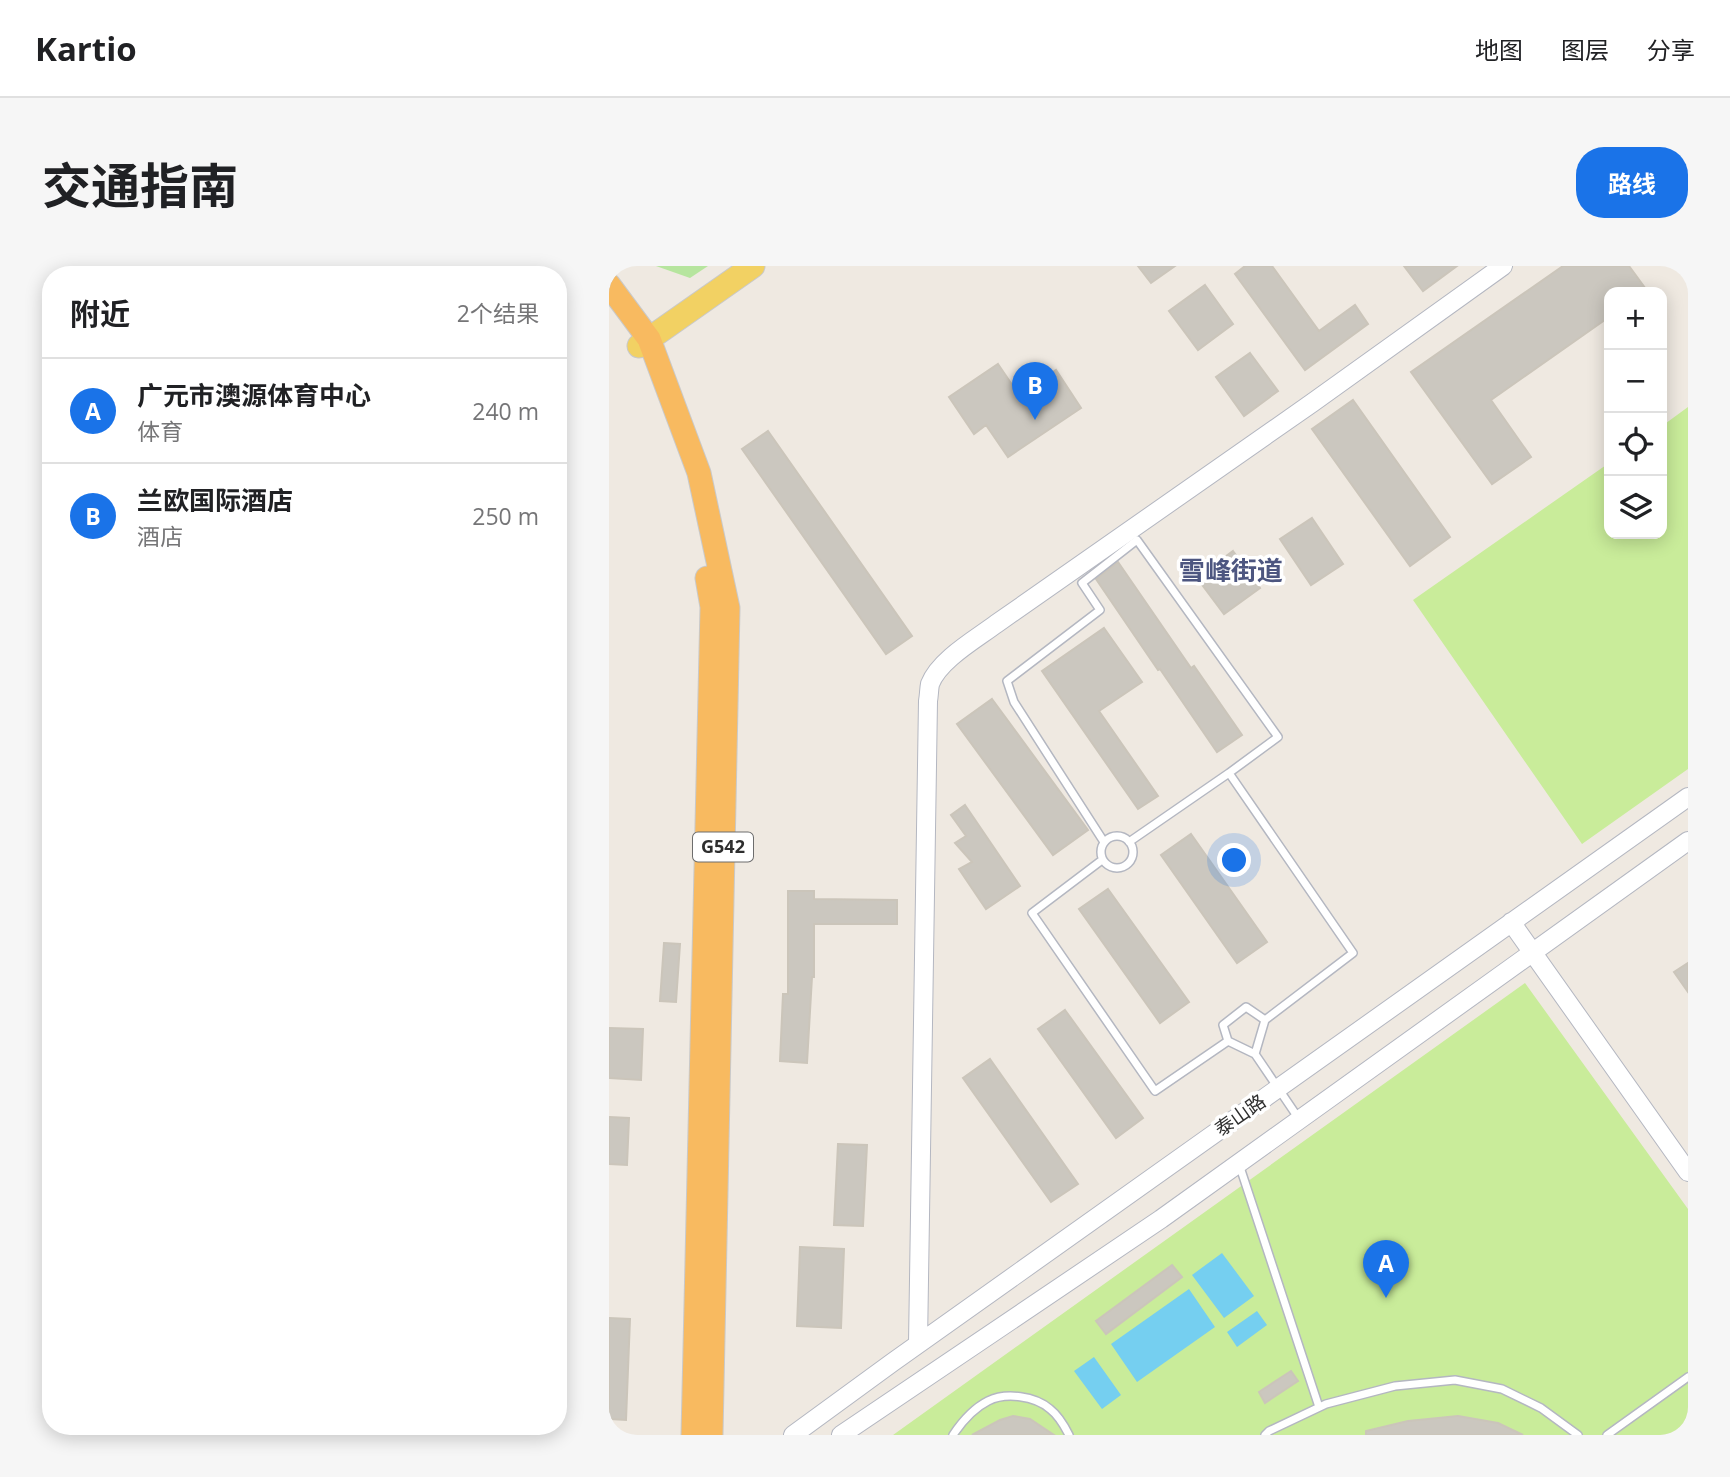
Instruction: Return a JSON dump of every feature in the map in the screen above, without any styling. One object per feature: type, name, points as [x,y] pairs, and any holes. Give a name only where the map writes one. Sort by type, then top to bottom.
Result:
[{"type":"highway","name":"G542","points":[[609,285],[641,339],[699,473],[728,608],[711,1435]]},
{"type":"highway","name":"G542","points":[[609,292],[641,339],[688,478],[712,607],[693,1435]]},
{"type":"main road","points":[[641,339],[735,266]]},
{"type":"main road","points":[[641,339],[753,266]]},
{"type":"street","points":[[918,1345],[930,684],[953,656],[996,624],[1503,266]]},
{"type":"street","name":"泰山路","points":[[793,1435],[1688,797]]},
{"type":"street","name":"泰山路","points":[[841,1435],[1161,1219],[1688,841]]},
{"type":"street","points":[[1511,922],[1688,1172]]},
{"type":"lane","points":[[1104,842],[1014,702],[1007,681],[1100,610],[1082,583],[1137,540],[1278,737],[1129,842]]},
{"type":"lane","points":[[1229,773],[1353,953],[1265,1020],[1255,1054]]},
{"type":"lane","points":[[1112,836],[1122,836],[1129,842],[1133,852],[1130,862],[1121,868],[1111,867],[1103,860],[1100,851],[1104,842],[1112,836]]},
{"type":"lane","points":[[1103,860],[1033,913],[1155,1091],[1228,1041]]},
{"type":"lane","points":[[1265,1020],[1246,1007],[1223,1025],[1228,1041],[1255,1054],[1299,1120]]},
{"type":"lane","points":[[1239,1163],[1319,1407]]},
{"type":"lane","points":[[1607,1435],[1688,1377]]},
{"type":"lane","points":[[1265,1435],[1326,1404],[1395,1386],[1455,1380],[1502,1389],[1541,1408],[1578,1435]]},
{"type":"lane","points":[[953,1435],[963,1420],[988,1401],[1007,1396],[1029,1398],[1049,1407],[1063,1422],[1069,1435]]},
{"type":"green space","points":[[656,266],[708,266],[690,278]]},
{"type":"green space","points":[[1688,407],[1688,769],[1582,844],[1413,600],[1604,466],[1604,539],[1667,539],[1667,422]]},
{"type":"green space","points":[[1525,983],[1688,1209],[1688,1435],[893,1435]]},
{"type":"water","points":[[1222,1253],[1254,1296],[1224,1318],[1192,1275]]},
{"type":"water","points":[[1189,1289],[1215,1327],[1137,1382],[1111,1344]]},
{"type":"water","points":[[1257,1311],[1267,1325],[1237,1347],[1227,1332]]},
{"type":"water","points":[[1094,1357],[1121,1395],[1102,1409],[1074,1371]]},
{"type":"building","points":[[1138,266],[1175,266],[1151,283]]},
{"type":"building","points":[[1245,266],[1272,266],[1319,331],[1355,305],[1368,324],[1305,370],[1235,274]]},
{"type":"building","points":[[1404,266],[1457,266],[1423,291]]},
{"type":"building","points":[[1563,266],[1629,266],[1644,287],[1604,287],[1604,321],[1491,400],[1531,457],[1492,484],[1411,372]]},
{"type":"building","points":[[1205,285],[1233,324],[1198,350],[1169,311]]},
{"type":"building","points":[[1250,353],[1278,391],[1244,416],[1216,377]]},
{"type":"building","points":[[998,364],[1019,395],[1056,370],[1081,408],[1008,457],[986,425],[974,434],[949,397]]},
{"type":"building","points":[[1353,400],[1450,537],[1410,566],[1312,429]]},
{"type":"building","points":[[768,431],[912,636],[886,654],[742,449]]},
{"type":"building","points":[[1312,518],[1343,564],[1311,585],[1280,539]]},
{"type":"building","points":[[1233,551],[1260,588],[1224,614],[1197,578]]},
{"type":"building","points":[[1118,562],[1191,668],[1194,666],[1242,735],[1217,752],[1096,579]]},
{"type":"building","points":[[1104,628],[1142,682],[1099,711],[1158,796],[1138,809],[1042,671]]},
{"type":"building","points":[[992,699],[1088,830],[1053,855],[957,724]]},
{"type":"building","points":[[965,805],[1020,886],[986,909],[959,869],[972,862],[955,843],[966,836],[951,815]]},
{"type":"building","points":[[1191,834],[1267,942],[1237,963],[1161,855]]},
{"type":"building","points":[[1108,889],[1189,1002],[1160,1023],[1079,909]]},
{"type":"building","points":[[788,891],[814,891],[814,899],[897,900],[897,924],[814,924],[814,977],[807,1063],[780,1061],[783,994],[788,994]]},
{"type":"building","points":[[664,943],[680,944],[676,1002],[660,1001]]},
{"type":"building","points":[[1688,963],[1688,992],[1674,972]]},
{"type":"building","points":[[1065,1010],[1143,1118],[1116,1138],[1038,1029]]},
{"type":"building","points":[[609,1028],[643,1029],[641,1080],[609,1078]]},
{"type":"building","points":[[990,1059],[1078,1184],[1051,1202],[963,1078]]},
{"type":"building","points":[[609,1117],[629,1118],[627,1165],[609,1164]]},
{"type":"building","points":[[838,1144],[867,1145],[863,1226],[834,1225]]},
{"type":"building","points":[[800,1247],[844,1249],[841,1328],[797,1326]]},
{"type":"building","points":[[1172,1265],[1182,1277],[1106,1334],[1096,1321]]},
{"type":"building","points":[[609,1318],[630,1319],[626,1420],[609,1419]]},
{"type":"building","points":[[1291,1371],[1298,1381],[1265,1403],[1259,1392]]},
{"type":"building","points":[[1013,1416],[1030,1419],[1054,1435],[972,1435],[1000,1420]]},
{"type":"building","points":[[1458,1416],[1498,1423],[1523,1435],[1366,1435],[1366,1431],[1408,1421]]},
{"type":"place","name":"兰欧国际酒店","points":[[1035,420]]},
{"type":"place","name":"广元市澳源体育中心","points":[[1386,1298]]},
{"type":"district","name":"雪峰街道","points":[[1231,571]]}]
